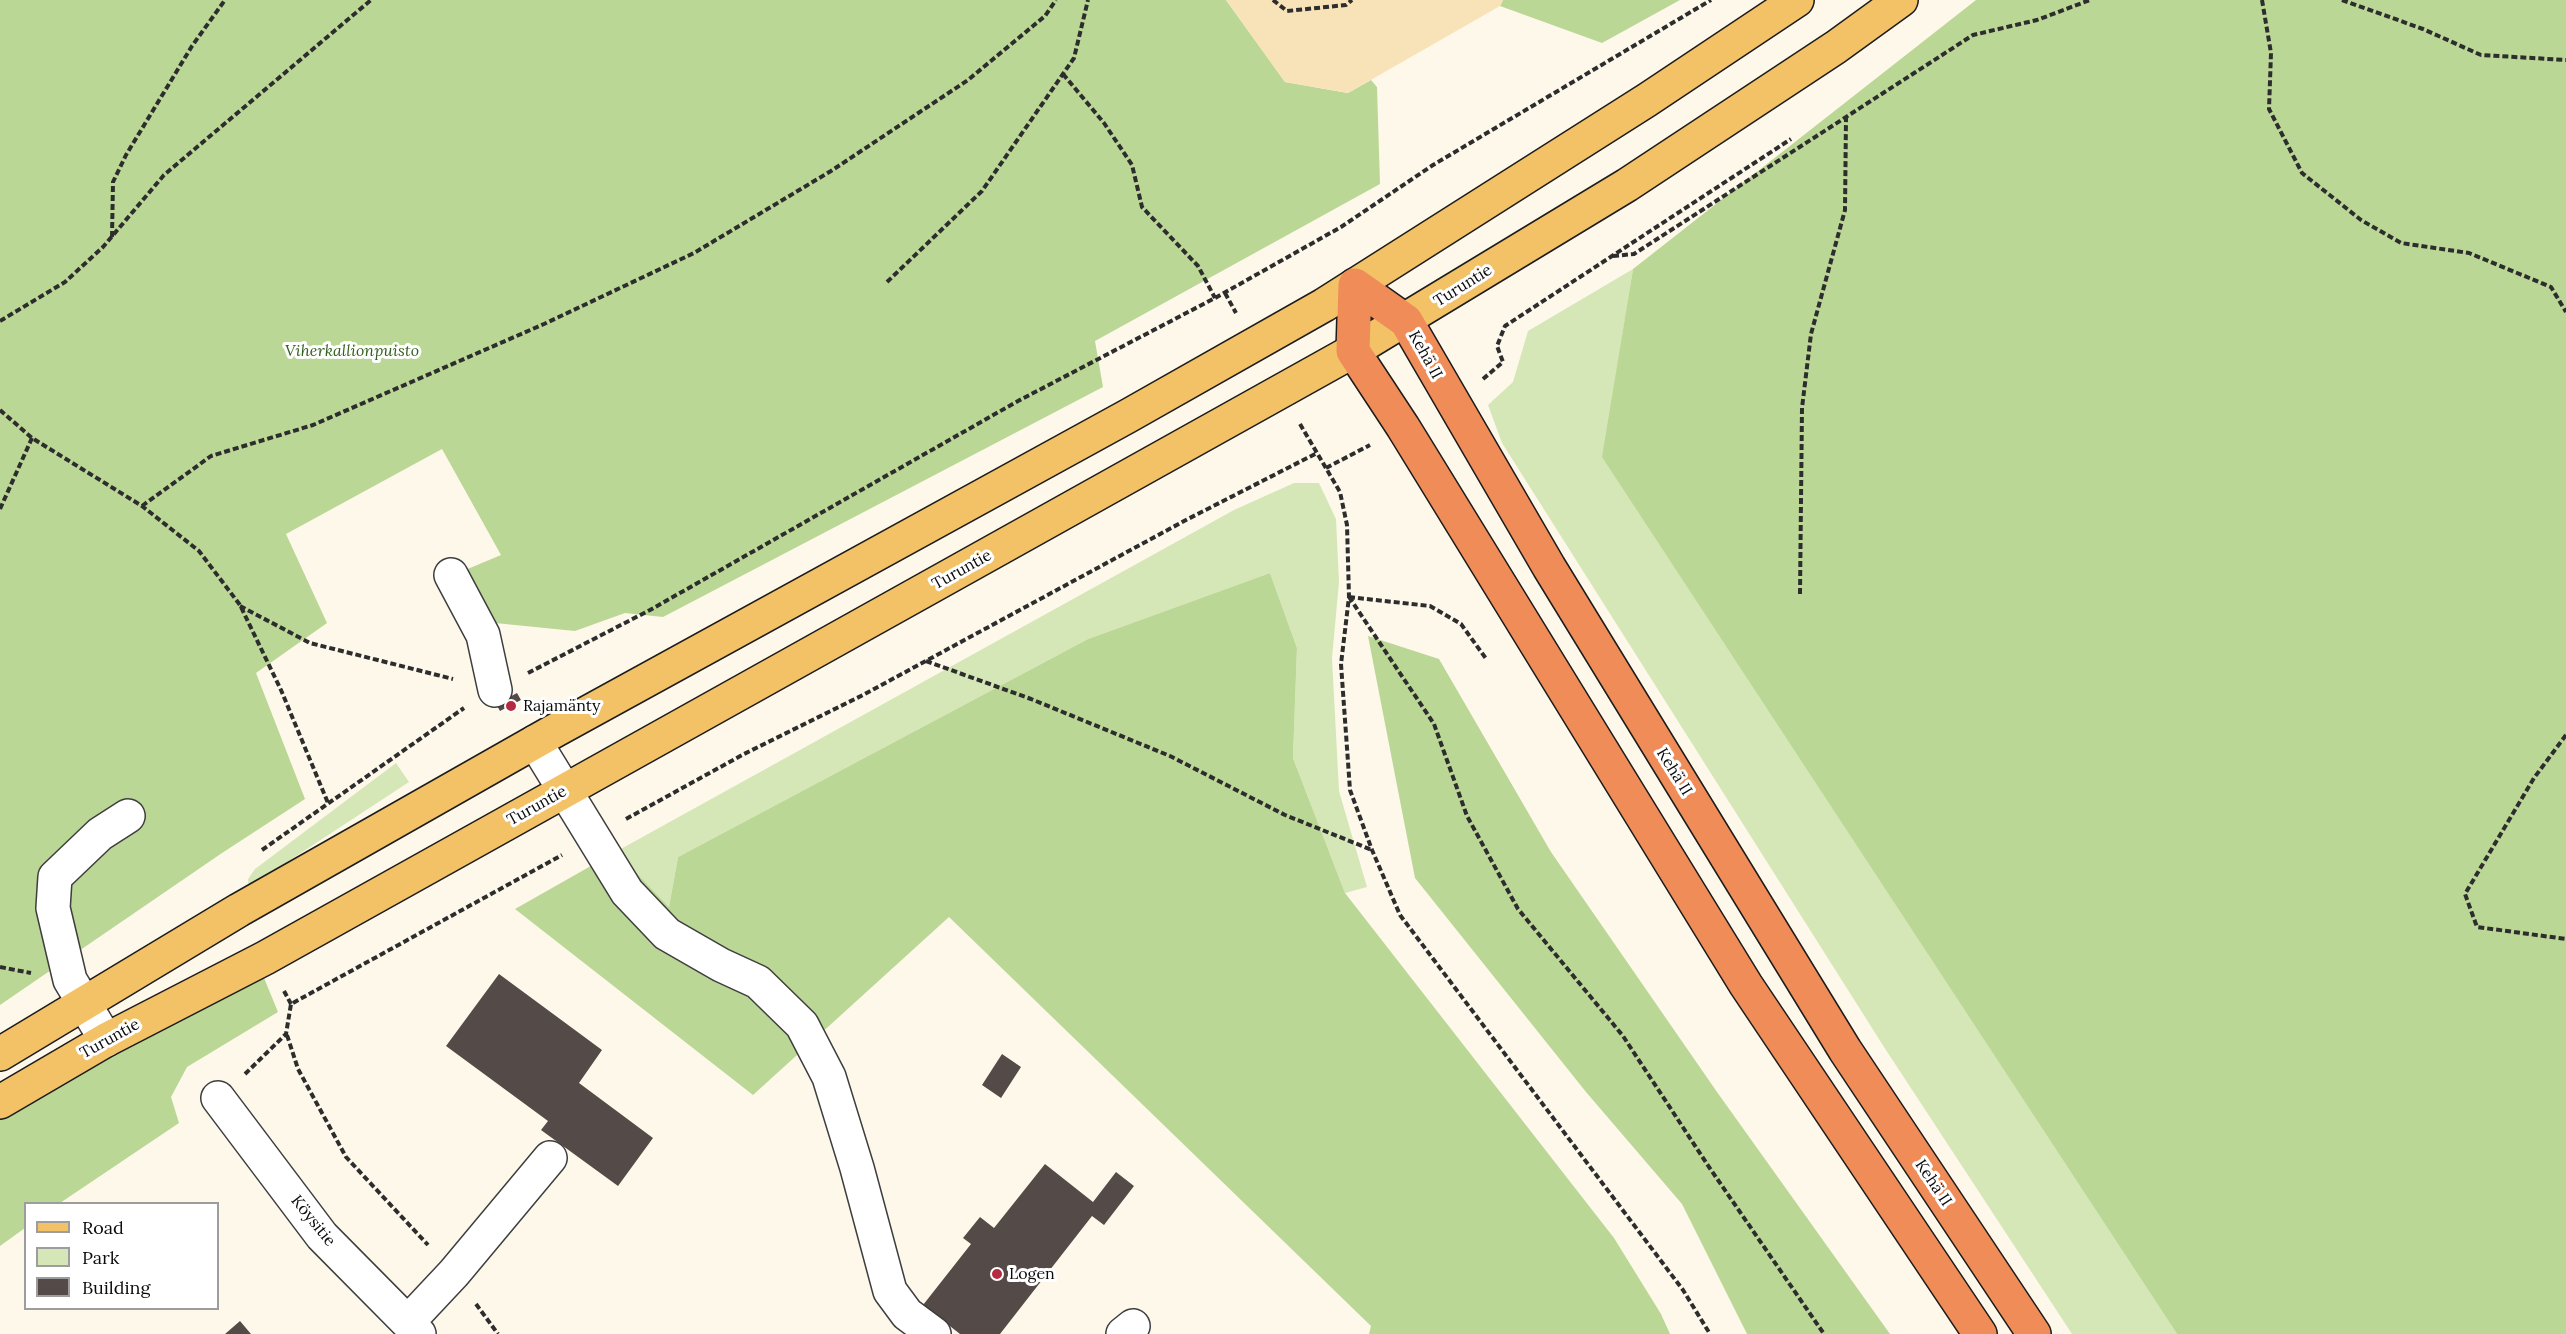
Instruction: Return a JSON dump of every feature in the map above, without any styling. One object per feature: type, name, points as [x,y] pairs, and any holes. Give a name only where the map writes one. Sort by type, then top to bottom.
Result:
[{"type":"highway","name":"Kehä II","points":[[1355,285],[1406,321],[1549,567],[1845,1050],[2034,1334]]},
{"type":"highway","points":[[1355,285],[1353,351],[1403,427],[1746,985],[1980,1334]]},
{"type":"main road","points":[[0,1054],[239,910],[535,742],[1157,399],[1355,285],[1647,100],[1797,0]]},
{"type":"main road","name":"Turuntie","points":[[0,1102],[106,1040],[265,958],[1406,321],[1627,185],[1836,47],[1901,0]]},
{"type":"street","points":[[451,575],[483,635],[495,690]]},
{"type":"street","points":[[535,742],[627,892],[667,934],[721,965],[758,982],[802,1025],[829,1077],[857,1168],[890,1291],[907,1314],[934,1334]]},
{"type":"street","points":[[106,1040],[70,980],[53,908],[55,877],[100,834],[128,816]]},
{"type":"street","name":"Köysitie","points":[[218,1098],[322,1236],[413,1328]]},
{"type":"street","points":[[413,1328],[454,1273],[550,1158]]},
{"type":"path","points":[[111,238],[113,182],[117,173],[192,46],[225,0]]},
{"type":"path","points":[[0,321],[65,282],[111,238],[164,176],[371,0]]},
{"type":"path","points":[[142,506],[211,456],[313,425],[544,324],[694,253],[831,171],[968,80],[1046,16],[1056,0]]},
{"type":"path","points":[[887,282],[982,191],[1074,58],[1088,0]]},
{"type":"path","points":[[1273,0],[1287,10],[1346,5],[1352,0]]},
{"type":"path","points":[[260,851],[449,717],[495,690],[650,610],[1018,401],[1215,298],[1341,227],[1433,165],[1711,0]]},
{"type":"path","points":[[1791,139],[1609,257],[1634,254],[1973,35],[2037,20],[2090,0]]},
{"type":"path","points":[[2262,0],[2271,52],[2269,109],[2302,173],[2361,220],[2401,243],[2469,253],[2551,287],[2566,312]]},
{"type":"path","points":[[2342,0],[2423,29],[2481,55],[2566,60]]},
{"type":"path","points":[[1063,74],[1104,123],[1132,165],[1142,207],[1198,266],[1215,298]]},
{"type":"path","points":[[1800,594],[1802,408],[1811,334],[1845,210],[1846,117]]},
{"type":"path","points":[[0,410],[32,438],[142,506],[199,551],[240,605],[281,690],[328,803]]},
{"type":"path","points":[[0,509],[32,438]]},
{"type":"path","points":[[498,1334],[454,1273],[346,1157],[298,1069],[286,1034],[291,1004],[744,754],[926,661],[1175,526],[1317,453],[1340,492],[1347,525],[1349,597],[1341,664],[1350,790],[1371,850],[1400,915],[1683,1290],[1710,1334]]},
{"type":"path","points":[[1349,597],[1430,606],[1461,624],[1487,660]]},
{"type":"path","points":[[1349,597],[1434,724],[1467,816],[1518,909],[1623,1035],[1709,1167],[1824,1334]]},
{"type":"path","points":[[240,605],[310,643],[495,690]]},
{"type":"path","points":[[926,661],[1031,699],[1170,756],[1285,815],[1371,850]]},
{"type":"path","points":[[2566,735],[2534,778],[2465,894],[2477,927],[2566,939]]},
{"type":"path","points":[[218,1098],[265,1057],[286,1034]]},
{"type":"green space","name":"Viherkallionpuisto","points":[[0,0],[1226,0],[1285,82],[1348,93],[1371,80],[1377,87],[1380,184],[1095,341],[1103,387],[663,617],[625,613],[575,631],[495,623],[474,602],[458,573],[501,555],[442,449],[286,534],[327,623],[256,673],[305,799],[0,1005]]},
{"type":"green space","points":[[1503,0],[1680,0],[1602,43],[1500,6]]},
{"type":"green space","points":[[1976,0],[2566,0],[2566,1334],[2177,1334],[1602,457],[1633,269]]},
{"type":"green space","points":[[1633,269],[1603,457],[2177,1334],[2072,1334],[1884,1047],[1502,443],[1488,405],[1513,382],[1528,331]]},
{"type":"green space","points":[[1294,483],[1319,483],[1336,519],[1339,582],[1332,658],[1339,791],[1367,887],[1345,893],[1293,758],[1297,648],[1270,573],[1088,639],[678,857],[669,907],[628,864],[619,850],[1234,510]]},
{"type":"green space","points":[[1270,573],[1297,648],[1293,758],[1345,893],[1614,1238],[1661,1314],[1670,1334],[1369,1334],[1371,1326],[949,917],[753,1095],[515,909],[619,850],[628,864],[669,907],[678,857],[1088,639]]},
{"type":"green space","points":[[1368,636],[1439,659],[1551,852],[1717,1092],[1890,1334],[1747,1334],[1682,1204],[1586,1092],[1415,878]]},
{"type":"green space","points":[[396,763],[409,782],[249,887],[248,879],[255,869]]},
{"type":"green space","points":[[262,973],[278,1012],[187,1067],[171,1097],[179,1123],[61,1202],[24,1202],[24,1229],[0,1246],[0,1116]]},
{"type":"sand","points":[[1226,0],[1503,0],[1500,6],[1348,93],[1285,82]]},
{"type":"building","points":[[517,693],[521,700],[500,711],[496,704]]},
{"type":"building","points":[[499,974],[602,1050],[579,1083],[653,1138],[618,1186],[541,1130],[548,1121],[446,1046]]},
{"type":"building","points":[[1002,1054],[1021,1067],[1001,1098],[982,1085]]},
{"type":"building","name":"Logen","points":[[1045,1164],[1093,1202],[1116,1172],[1134,1186],[1104,1225],[1092,1216],[1000,1334],[960,1334],[923,1305],[971,1244],[963,1238],[980,1217],[994,1228]]},
{"type":"building","points":[[240,1321],[251,1334],[225,1334]]},
{"type":"place","name":"Rajamänty","points":[[511,706]]},
{"type":"place","name":"Logen","points":[[997,1274]]}]
